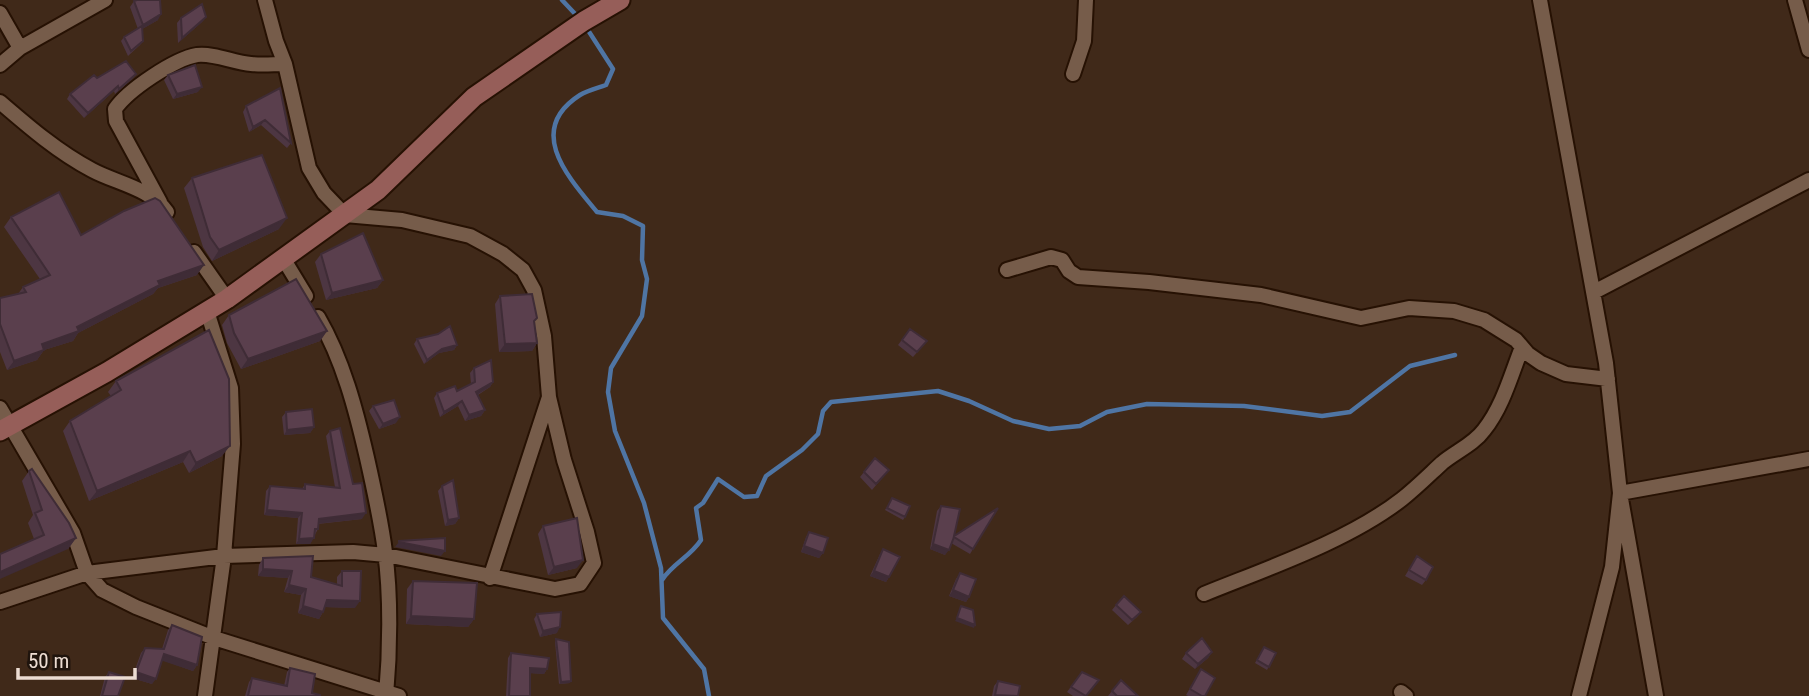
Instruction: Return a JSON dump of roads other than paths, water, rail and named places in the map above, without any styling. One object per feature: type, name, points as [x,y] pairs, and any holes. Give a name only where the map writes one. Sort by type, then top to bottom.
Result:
[{"type":"street","points":[[0,65],[20,48],[105,0]]},
{"type":"street","points":[[0,602],[87,573],[224,556],[354,552],[386,555],[489,578],[555,589],[580,584],[594,564],[549,397],[544,336],[534,290],[523,270],[503,254],[470,236],[402,220],[345,215],[324,193],[309,168],[285,64],[265,0]]},
{"type":"street","points":[[1073,74],[1084,41],[1086,0]]},
{"type":"street","points":[[1540,0],[1594,292],[1608,379],[1620,494],[1656,696]]},
{"type":"street","points":[[1795,0],[1809,50]]},
{"type":"street","points":[[5,428],[107,372],[227,299],[378,190],[474,97],[556,40],[617,2]]},
{"type":"street","points":[[0,13],[20,48]]},
{"type":"street","points":[[227,299],[160,203],[116,121],[115,109],[123,97],[170,66],[197,55],[250,64],[285,64]]},
{"type":"street","points":[[0,102],[39,136],[92,170],[160,203]]},
{"type":"street","points":[[1594,292],[1809,180]]},
{"type":"street","points":[[1007,270],[1051,257],[1062,260],[1069,271],[1078,276],[1261,295],[1361,318],[1409,308],[1454,311],[1484,320],[1516,340],[1541,363],[1566,374],[1608,379]]},
{"type":"street","points":[[0,408],[5,428],[73,533],[87,573],[102,590],[136,607],[214,638],[390,695],[386,555],[360,427],[344,373],[323,327],[283,258]]},
{"type":"street","points":[[205,696],[224,556],[233,444],[233,407],[227,372],[207,311]]},
{"type":"street","points":[[1204,594],[1306,552],[1369,521],[1401,500],[1482,433],[1497,409],[1522,347]]},
{"type":"street","points":[[489,578],[549,397]]},
{"type":"street","points":[[1620,494],[1809,459]]},
{"type":"street","points":[[1579,696],[1612,567],[1620,494]]},
{"type":"waterway","points":[[562,0],[578,17]]},
{"type":"waterway","points":[[586,27],[613,69],[606,85],[583,93],[564,109],[555,123],[554,138],[564,169],[597,212],[623,216],[643,226],[642,260],[647,279],[642,316],[611,368],[608,392],[615,431],[644,503],[661,568],[663,618],[704,669],[709,696]]},
{"type":"waterway","points":[[662,580],[701,540],[696,508],[703,503],[718,479],[744,497],[757,496],[766,476],[802,450],[818,434],[823,411],[831,402],[938,391],[969,401],[1013,421],[1049,429],[1080,426],[1107,412],[1147,404],[1244,406],[1322,416],[1350,412],[1410,366],[1455,355]]}]
